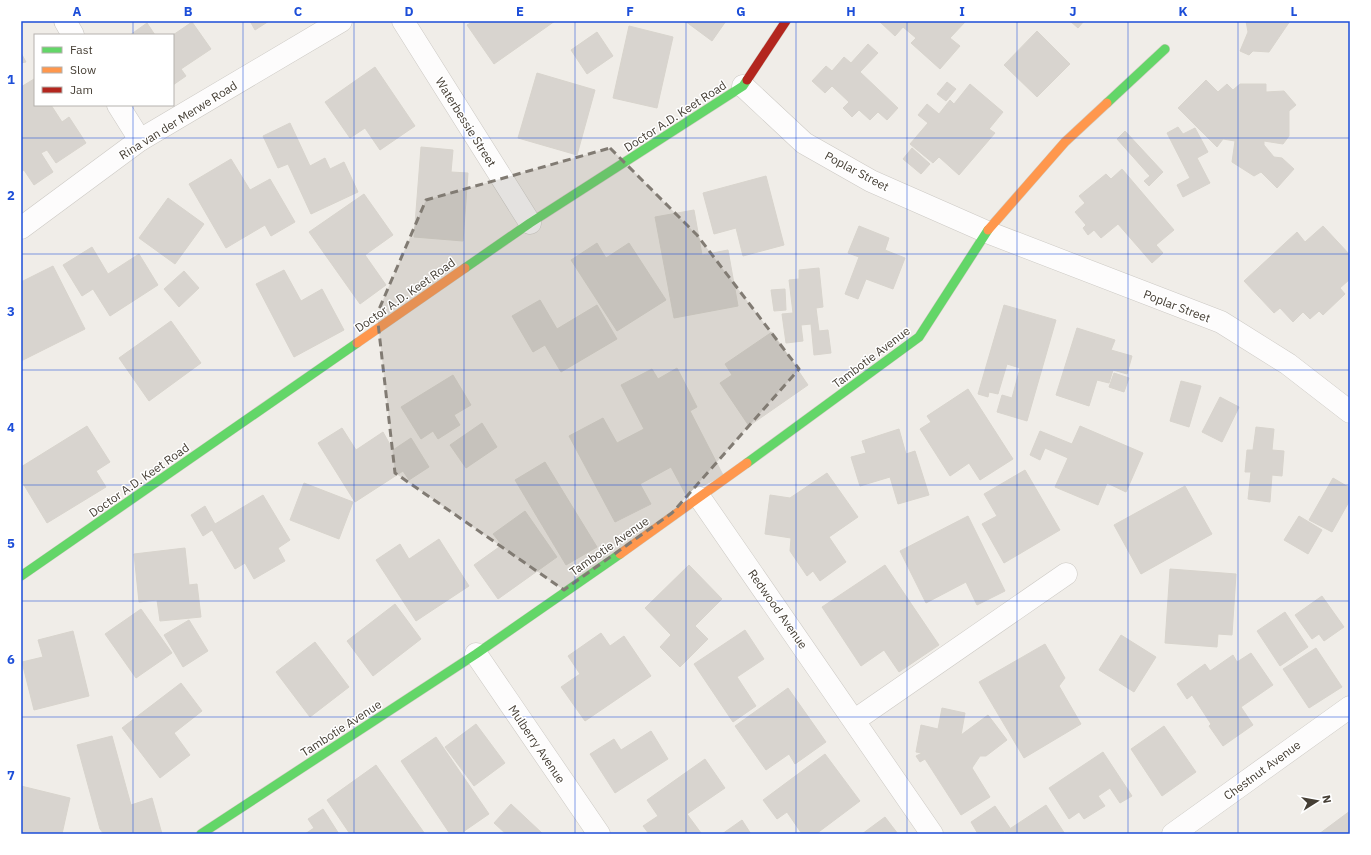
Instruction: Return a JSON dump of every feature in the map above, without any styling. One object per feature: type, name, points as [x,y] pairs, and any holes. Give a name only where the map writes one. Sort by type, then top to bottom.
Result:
[{"type":"street","points":[[64,21],[72,34]]},
{"type":"street","name":"Rina van der Merwe Road","points":[[21,228],[140,140],[341,21]]},
{"type":"street","name":"Waterbessie Street","points":[[403,21],[530,223]]},
{"type":"street","name":"Doctor A.D. Keet Road","points":[[21,576],[530,223],[743,86],[786,21]]},
{"type":"street","points":[[987,232],[1065,142],[1166,49]]},
{"type":"street","name":"Poplar Street","points":[[743,86],[804,143],[871,181],[987,232],[1221,322],[1288,364],[1350,412]]},
{"type":"street","points":[[119,106],[140,140]]},
{"type":"street","name":"Tambotie Avenue","points":[[201,834],[476,654],[700,498],[919,337],[987,232]]},
{"type":"street","name":"Redwood Avenue","points":[[700,498],[855,720],[932,834]]},
{"type":"street","points":[[855,720],[1066,574]]},
{"type":"street","name":"Mulberry Avenue","points":[[476,654],[598,834]]},
{"type":"street","name":"Chestnut Avenue","points":[[1173,834],[1350,707]]},
{"type":"highlighted area","points":[[610,148],[697,235],[799,369],[672,513],[564,590],[395,473],[377,314],[426,200]]},
{"type":"building","points":[[250,21],[269,21],[255,30]]},
{"type":"building","points":[[474,21],[555,21],[494,64],[467,25]]},
{"type":"building","points":[[685,21],[726,21],[712,41]]},
{"type":"building","points":[[879,21],[965,22],[950,38],[960,46],[940,69],[911,43],[916,38],[903,27],[895,36]]},
{"type":"building","points":[[1070,21],[1084,21],[1078,28]]},
{"type":"building","points":[[1246,21],[1290,21],[1269,52],[1253,51],[1249,55],[1240,51],[1248,32]]},
{"type":"building","points":[[192,22],[211,49],[181,69],[186,76],[174,84],[174,34]]},
{"type":"building","points":[[147,23],[154,34],[131,34]]},
{"type":"building","points":[[629,26],[673,37],[657,108],[613,98]]},
{"type":"building","points":[[1037,31],[1070,64],[1037,97],[1004,65]]},
{"type":"building","points":[[597,32],[613,56],[587,74],[571,50]]},
{"type":"building","points":[[868,44],[878,53],[860,72],[898,108],[887,120],[878,112],[870,120],[859,110],[852,117],[843,108],[849,102],[832,86],[825,93],[812,81],[826,66],[832,71],[844,57],[851,63]]},
{"type":"building","points":[[21,53],[26,62],[21,63]]},
{"type":"building","points":[[375,67],[415,126],[380,150],[365,128],[350,138],[325,102]]},
{"type":"building","points":[[537,73],[595,90],[577,155],[518,138]]},
{"type":"building","points":[[34,79],[34,106],[52,106],[62,122],[69,117],[86,143],[56,163],[47,150],[41,153],[53,172],[34,185],[24,170],[21,172],[21,87]]},
{"type":"building","points":[[1206,80],[1218,92],[1227,84],[1233,90],[1240,84],[1266,84],[1266,92],[1284,91],[1296,105],[1289,111],[1289,136],[1283,144],[1264,141],[1264,145],[1274,157],[1282,158],[1294,169],[1277,188],[1261,172],[1254,176],[1232,162],[1235,141],[1223,139],[1217,147],[1178,108]]},
{"type":"building","points":[[947,82],[956,89],[946,101],[937,94]]},
{"type":"building","points":[[970,84],[1003,112],[989,129],[995,133],[959,175],[939,157],[933,163],[910,144],[928,123],[918,115],[927,104],[939,114],[950,100],[954,104]]},
{"type":"building","points":[[290,123],[310,166],[325,158],[330,169],[344,162],[358,192],[311,214],[288,164],[278,168],[263,136]]},
{"type":"building","points":[[1178,127],[1183,134],[1195,128],[1208,152],[1197,158],[1210,183],[1183,197],[1177,185],[1190,178],[1167,133]]},
{"type":"building","points":[[1125,131],[1163,172],[1149,186],[1144,181],[1150,176],[1117,139]]},
{"type":"building","points":[[421,147],[453,150],[451,172],[468,173],[463,241],[414,237]]},
{"type":"building","points":[[912,148],[930,164],[921,174],[903,159]]},
{"type":"building","points":[[231,159],[250,190],[270,179],[295,222],[271,236],[265,225],[226,248],[189,184]]},
{"type":"building","points":[[1122,169],[1174,230],[1156,245],[1163,253],[1152,263],[1118,224],[1101,238],[1094,230],[1088,235],[1083,228],[1086,225],[1075,212],[1085,203],[1079,196],[1106,174],[1111,179]]},
{"type":"building","points":[[766,176],[784,245],[743,256],[736,228],[714,234],[703,193]]},
{"type":"building","points":[[364,194],[393,235],[365,255],[386,285],[360,304],[309,232]]},
{"type":"building","points":[[168,198],[204,224],[175,264],[139,238]]},
{"type":"building","points":[[694,210],[702,255],[728,250],[738,306],[674,318],[655,217]]},
{"type":"building","points":[[859,226],[889,238],[885,250],[905,258],[893,289],[866,279],[858,299],[845,294],[859,257],[848,253]]},
{"type":"building","points":[[1323,226],[1350,255],[1350,279],[1340,288],[1345,294],[1323,315],[1319,311],[1310,319],[1303,312],[1293,322],[1280,308],[1274,313],[1244,281],[1297,232],[1305,242]]},
{"type":"building","points":[[597,243],[606,258],[629,243],[666,300],[617,331],[571,260]]},
{"type":"building","points":[[92,247],[108,274],[139,254],[158,285],[110,316],[93,289],[82,296],[63,265]]},
{"type":"building","points":[[53,266],[85,329],[21,361],[21,282]]},
{"type":"building","points":[[819,268],[823,307],[816,308],[819,331],[828,330],[831,353],[814,355],[811,324],[801,325],[803,341],[786,343],[782,314],[793,313],[789,280],[799,279],[799,270]]},
{"type":"building","points":[[284,270],[301,301],[322,289],[344,330],[294,357],[256,284]]},
{"type":"building","points":[[184,271],[199,288],[179,307],[164,289]]},
{"type":"building","points":[[785,289],[786,310],[774,311],[771,290]]},
{"type":"building","points":[[540,300],[557,329],[597,305],[617,339],[561,372],[545,345],[533,352],[512,316]]},
{"type":"building","points":[[1004,305],[1056,320],[1027,421],[997,412],[1002,395],[1012,398],[1020,368],[1007,364],[998,394],[989,392],[988,397],[978,394]]},
{"type":"building","points":[[171,321],[201,363],[149,401],[119,358]]},
{"type":"building","points":[[1077,328],[1115,340],[1111,350],[1132,356],[1127,374],[1113,370],[1109,383],[1097,380],[1089,406],[1056,395]]},
{"type":"building","points":[[772,332],[808,385],[749,426],[720,383],[732,375],[725,364]]},
{"type":"building","points":[[677,368],[697,407],[690,411],[723,475],[686,495],[671,467],[640,484],[651,504],[615,522],[569,436],[603,418],[617,443],[644,429],[621,385],[652,369],[658,379]]},
{"type":"building","points":[[1114,373],[1129,378],[1124,392],[1109,387]]},
{"type":"building","points":[[453,375],[471,405],[454,415],[460,425],[438,439],[433,431],[421,439],[401,407]]},
{"type":"building","points":[[1181,381],[1201,386],[1189,427],[1170,421]]},
{"type":"building","points":[[968,389],[1013,459],[980,480],[969,463],[950,476],[920,429],[931,422],[927,416]]},
{"type":"building","points":[[1220,397],[1239,407],[1222,442],[1202,432]]},
{"type":"building","points":[[482,423],[497,447],[466,468],[450,445]]},
{"type":"building","points":[[87,426],[110,462],[96,471],[106,487],[47,523],[21,480],[21,467]]},
{"type":"building","points":[[1080,426],[1143,453],[1126,492],[1107,483],[1098,505],[1055,487],[1068,458],[1045,448],[1040,460],[1030,455],[1040,431],[1072,444]]},
{"type":"building","points":[[1256,427],[1274,429],[1272,450],[1284,451],[1282,476],[1272,475],[1270,502],[1248,499],[1251,472],[1245,472],[1247,450],[1253,450]]},
{"type":"building","points":[[342,428],[356,450],[383,432],[393,450],[411,438],[429,467],[409,480],[403,471],[355,502],[318,443]]},
{"type":"building","points":[[899,429],[906,454],[915,451],[929,495],[898,504],[890,477],[860,486],[851,457],[866,453],[862,441]]},
{"type":"building","points":[[545,462],[597,547],[566,565],[515,480]]},
{"type":"building","points":[[1025,470],[1060,530],[1004,563],[982,524],[997,516],[984,494]]},
{"type":"building","points":[[827,473],[858,517],[829,537],[846,562],[820,581],[813,571],[807,576],[790,551],[791,538],[765,534],[770,495],[790,498]]},
{"type":"building","points":[[1333,478],[1350,488],[1350,500],[1332,532],[1309,520]]},
{"type":"building","points":[[304,483],[353,502],[339,539],[290,520]]},
{"type":"building","points":[[1185,486],[1212,534],[1141,574],[1114,525]]},
{"type":"building","points":[[263,495],[290,540],[278,548],[285,561],[254,579],[245,563],[235,569],[212,530],[203,536],[191,515],[205,506],[215,524]]},
{"type":"building","points":[[525,511],[557,557],[498,599],[474,565],[502,545],[493,534]]},
{"type":"building","points":[[968,516],[1005,591],[977,605],[966,582],[926,603],[900,551]]},
{"type":"building","points":[[1299,516],[1322,530],[1308,554],[1284,540]]},
{"type":"building","points":[[439,539],[469,586],[416,621],[376,560],[400,544],[409,559]]},
{"type":"building","points":[[185,548],[189,585],[197,584],[201,617],[160,621],[157,600],[139,602],[134,554]]},
{"type":"building","points":[[689,565],[722,599],[695,626],[708,639],[680,667],[660,647],[671,635],[645,608]]},
{"type":"building","points":[[885,565],[939,645],[899,672],[884,650],[861,666],[822,607]]},
{"type":"building","points":[[1170,569],[1236,574],[1232,635],[1218,634],[1217,647],[1165,643]]},
{"type":"building","points":[[1322,596],[1344,627],[1324,641],[1319,634],[1312,639],[1295,615]]},
{"type":"building","points":[[395,604],[421,639],[373,676],[347,641]]},
{"type":"building","points":[[141,609],[172,653],[136,678],[105,634]]},
{"type":"building","points":[[1285,612],[1308,647],[1280,666],[1257,631]]},
{"type":"building","points":[[189,620],[208,651],[183,667],[164,635]]},
{"type":"building","points":[[745,630],[764,659],[737,677],[756,706],[733,722],[694,664]]},
{"type":"building","points":[[73,631],[89,696],[34,710],[22,662],[43,657],[38,640]]},
{"type":"building","points":[[601,633],[610,646],[624,636],[651,676],[585,721],[561,687],[580,674],[568,656]]},
{"type":"building","points":[[1121,635],[1156,657],[1134,692],[1099,670]]},
{"type":"building","points":[[315,642],[349,687],[310,717],[276,672]]},
{"type":"building","points":[[1045,644],[1065,678],[1059,686],[1081,724],[1024,758],[979,682]]},
{"type":"building","points":[[1316,648],[1342,687],[1309,708],[1283,669]]},
{"type":"building","points":[[1251,653],[1273,685],[1241,707],[1253,725],[1223,746],[1209,726],[1211,724],[1192,695],[1187,699],[1177,684],[1205,664],[1210,671],[1233,655],[1237,662]]},
{"type":"building","points":[[181,683],[202,711],[174,733],[190,755],[160,778],[122,728]]},
{"type":"building","points":[[788,688],[826,742],[795,764],[789,754],[766,770],[735,726]]},
{"type":"building","points":[[942,708],[965,713],[961,735],[988,715],[1007,740],[986,756],[980,756],[972,768],[990,797],[961,815],[925,759],[920,762],[916,756],[922,753],[916,752],[921,725],[938,729]]},
{"type":"building","points":[[476,724],[505,763],[474,786],[445,747]]},
{"type":"building","points":[[1164,726],[1196,772],[1162,796],[1131,749]]},
{"type":"building","points":[[651,731],[668,759],[615,793],[590,754],[614,739],[621,750]]},
{"type":"building","points":[[112,736],[131,805],[152,798],[162,834],[104,834],[100,829],[77,745]]},
{"type":"building","points":[[436,737],[489,814],[460,834],[450,834],[401,761]]},
{"type":"building","points":[[1103,752],[1132,796],[1120,803],[1110,788],[1098,796],[1105,806],[1084,819],[1079,812],[1069,819],[1049,788]]},
{"type":"building","points":[[825,754],[860,801],[816,834],[802,834],[787,812],[777,819],[763,800]]},
{"type":"building","points":[[705,759],[725,788],[687,814],[701,833],[649,834],[643,826],[658,816],[647,800]]},
{"type":"building","points":[[376,765],[425,834],[350,834],[327,800]]},
{"type":"building","points":[[21,786],[70,798],[62,834],[21,834]]},
{"type":"building","points":[[511,804],[543,834],[506,834],[494,823]]},
{"type":"building","points":[[1046,805],[1065,834],[1006,834],[1005,832]]},
{"type":"building","points":[[995,806],[1010,828],[1001,834],[978,834],[971,822]]},
{"type":"building","points":[[323,809],[339,834],[305,834],[314,828],[308,819]]},
{"type":"building","points":[[1350,811],[1350,834],[1319,834]]},
{"type":"building","points":[[885,817],[898,834],[862,834]]},
{"type":"building","points":[[742,820],[751,834],[722,834]]},
{"type":"traffic: fast","points":[[1107,103],[1165,49]]},
{"type":"traffic: fast","points":[[465,268],[530,223],[743,86],[747,80]]},
{"type":"traffic: fast","points":[[747,463],[919,337],[988,230]]},
{"type":"traffic: fast","points":[[21,576],[357,343]]},
{"type":"traffic: fast","points":[[201,834],[476,654],[620,554]]},
{"type":"traffic: slow","points":[[988,230],[1065,142],[1107,103]]},
{"type":"traffic: slow","points":[[357,343],[465,268]]},
{"type":"traffic: slow","points":[[620,554],[747,463]]},
{"type":"traffic: jam","points":[[747,80],[786,21]]}]
